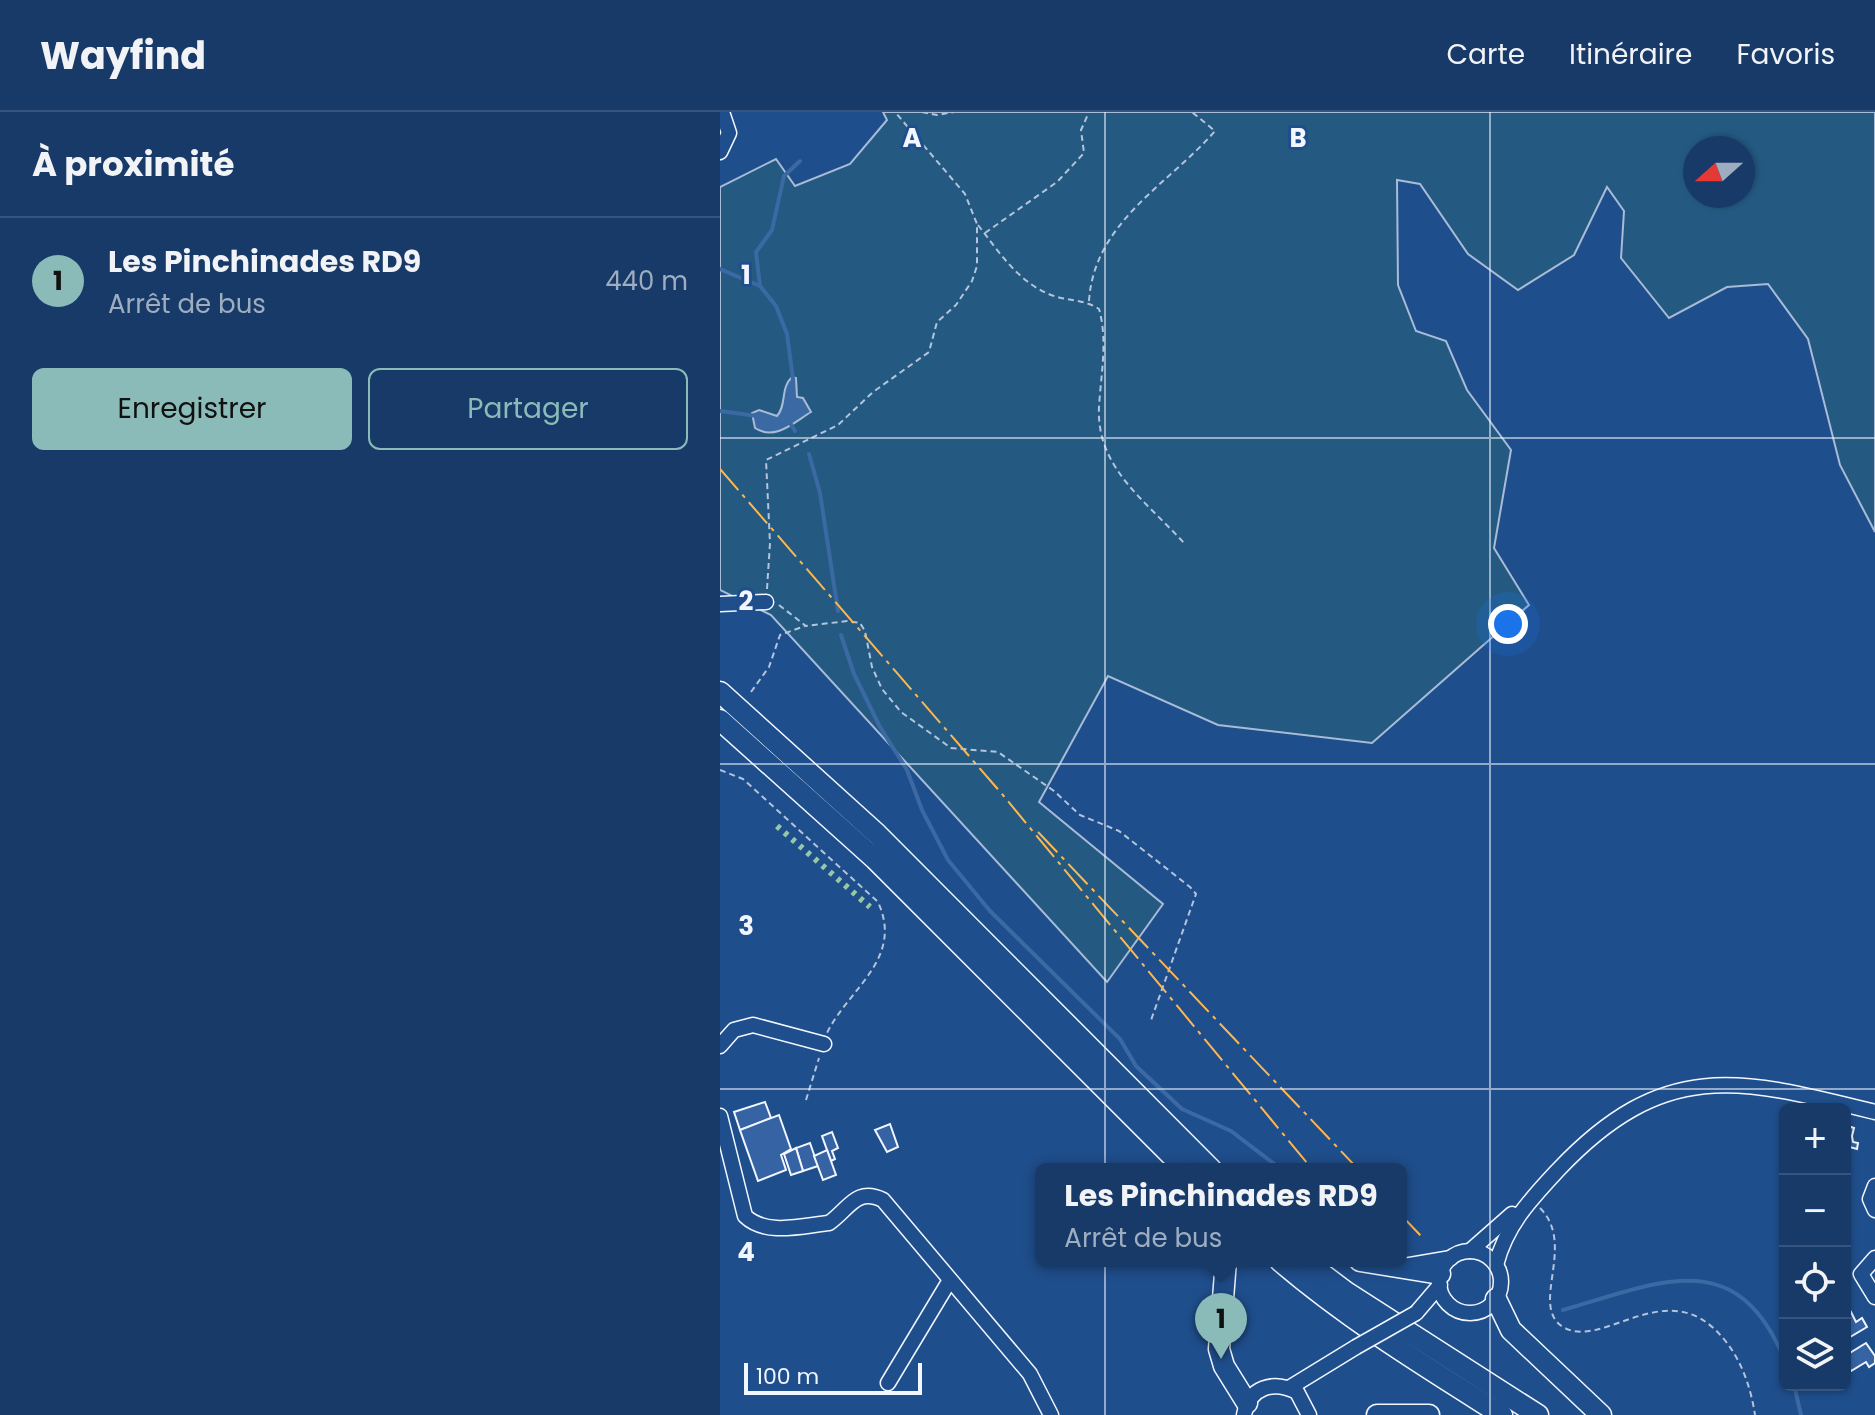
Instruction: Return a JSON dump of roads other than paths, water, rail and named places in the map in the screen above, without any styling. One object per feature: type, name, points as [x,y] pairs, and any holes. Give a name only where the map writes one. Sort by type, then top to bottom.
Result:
[{"type":"highway","points":[[720,692],[877,834],[1205,1163]]},
{"type":"highway","points":[[720,720],[875,859],[1179,1163]]},
{"type":"highway","points":[[1022,1009],[1164,1163]]},
{"type":"highway","points":[[1102,1060],[1215,1163]]},
{"type":"highway","points":[[1407,1267],[1452,1264]]},
{"type":"highway","points":[[1226,1267],[1219,1349],[1245,1409]]},
{"type":"highway","points":[[1287,1267],[1407,1355],[1502,1415]]},
{"type":"highway","points":[[1313,1267],[1346,1292],[1538,1415]]},
{"type":"highway","points":[[1496,1299],[1511,1330],[1601,1415]]},
{"type":"highway","points":[[1377,1415],[1429,1415]]},
{"type":"street","points":[[720,152],[729,133],[722,112]]},
{"type":"street","points":[[720,604],[766,602]]},
{"type":"street","points":[[720,1046],[734,1030],[753,1025],[824,1044]]},
{"type":"street","points":[[1289,1388],[1418,1311],[1452,1307],[1471,1313],[1489,1306],[1496,1299],[1501,1282],[1496,1265],[1505,1233],[1531,1199],[1578,1149],[1617,1117],[1690,1087],[1761,1086],[1875,1112]]},
{"type":"street","points":[[720,1116],[745,1216],[754,1225],[765,1229],[829,1223],[855,1198],[872,1195],[883,1200],[1030,1374],[1051,1415]]},
{"type":"street","points":[[1875,1186],[1870,1199],[1875,1210]]},
{"type":"street","points":[[1418,1311],[1467,1241],[1492,1223],[1508,1218],[1531,1199]]},
{"type":"street","points":[[1452,1264],[1480,1253],[1496,1265]]},
{"type":"street","points":[[1875,1258],[1861,1274],[1875,1297]]},
{"type":"street","points":[[1452,1264],[1452,1307]]},
{"type":"street","points":[[888,1383],[950,1280]]},
{"type":"street","points":[[1245,1409],[1260,1389],[1278,1385],[1289,1388],[1308,1409],[1326,1368]]},
{"type":"waterway","points":[[793,379],[787,334],[776,306],[760,286],[756,252],[772,230],[784,176],[800,161]]},
{"type":"waterway","points":[[720,269],[760,286]]},
{"type":"waterway","points":[[720,411],[757,416]]},
{"type":"waterway","points":[[789,421],[795,431]]},
{"type":"waterway","points":[[809,454],[820,493],[838,611]]},
{"type":"waterway","points":[[841,635],[854,674],[880,727],[907,770],[922,810],[948,860],[990,911],[1120,1039],[1136,1066],[1182,1109],[1231,1131],[1273,1163]]},
{"type":"waterway","points":[[1563,1310],[1662,1283],[1692,1281],[1719,1285],[1743,1299],[1766,1324],[1779,1349]]},
{"type":"waterway","points":[[1795,1391],[1801,1415]]},
{"type":"place","name":"Les Pinchinades RD9","points":[[1221,1359]]}]
